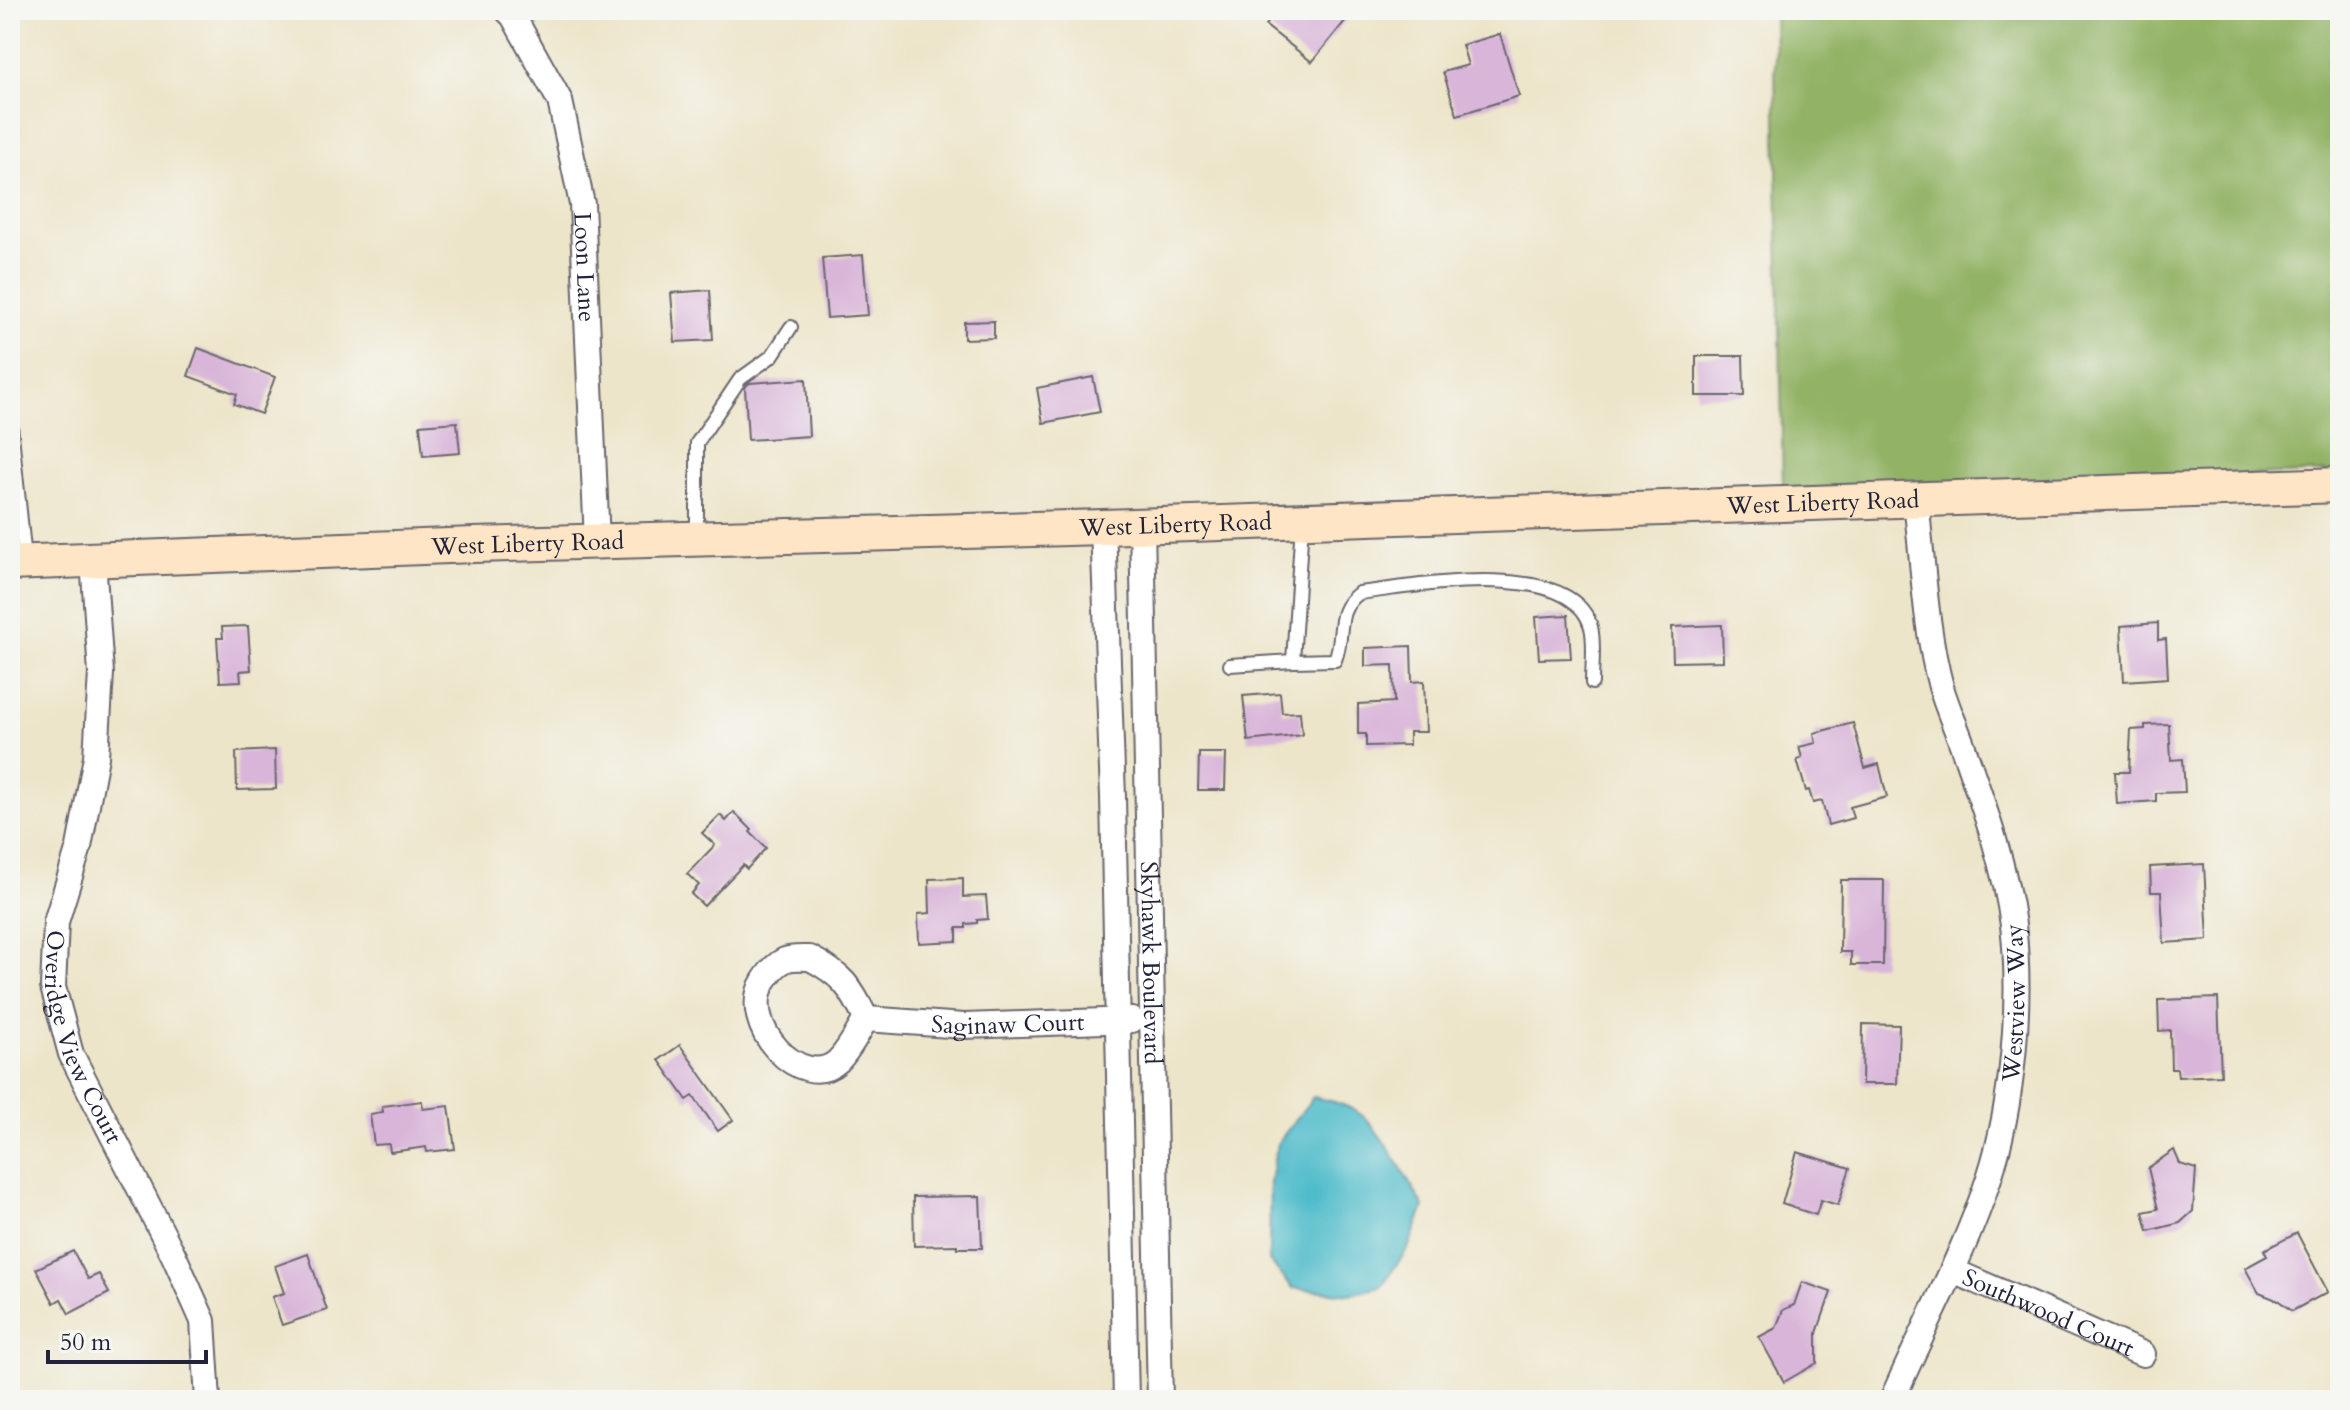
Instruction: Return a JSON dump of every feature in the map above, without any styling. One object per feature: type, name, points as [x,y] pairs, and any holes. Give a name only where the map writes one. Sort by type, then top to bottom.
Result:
[{"type":"main road","name":"West Liberty Road","points":[[18,562],[2340,485]]},
{"type":"street","name":"Loon Lane","points":[[507,10],[560,101],[582,204],[597,542]]},
{"type":"street","name":"Westview Way","points":[[1892,1400],[1953,1271],[1989,1177],[2012,1064],[2013,927],[2002,869],[1941,687],[1916,501]]},
{"type":"street","name":"Skyhawk Boulevard","points":[[1142,525],[1160,1400]]},
{"type":"street","name":"Skyhawk Boulevard","points":[[1103,527],[1113,797],[1126,1400]]},
{"type":"street","name":"Overidge View Court","points":[[93,560],[101,673],[96,757],[79,847],[56,922],[53,987],[71,1054],[174,1256],[203,1321],[208,1400]]},
{"type":"street","points":[[810,958],[829,968],[853,990],[866,1019],[837,1062],[818,1068],[795,1064],[769,1043],[759,1020],[758,991],[770,971],[786,959],[810,958]]},
{"type":"street","name":"Saginaw Court","points":[[866,1019],[964,1026],[1151,1020]]},
{"type":"street","name":"Southwood Court","points":[[1953,1271],[2143,1354]]},
{"type":"lane","points":[[697,538],[697,443],[740,379],[772,356],[791,327]]},
{"type":"lane","points":[[10,416],[18,562]]},
{"type":"lane","points":[[1293,661],[1303,520]]},
{"type":"lane","points":[[1230,665],[1335,660],[1340,646],[1341,616],[1346,603],[1359,593],[1489,579],[1533,585],[1566,596],[1581,608],[1591,627],[1592,683]]},
{"type":"green space","points":[[1774,10],[2340,10],[2340,472],[1783,490]]},
{"type":"water","points":[[1313,1097],[1343,1105],[1367,1121],[1394,1157],[1424,1207],[1408,1248],[1381,1287],[1350,1294],[1293,1288],[1269,1261],[1270,1181],[1277,1144]]},
{"type":"building","points":[[1278,10],[1354,10],[1312,62],[1265,25]]},
{"type":"building","points":[[1500,34],[1519,96],[1457,115],[1443,72],[1468,65],[1462,45]]},
{"type":"building","points":[[863,255],[868,315],[827,318],[822,258]]},
{"type":"building","points":[[710,290],[713,340],[675,342],[671,293]]},
{"type":"building","points":[[994,321],[994,338],[964,339],[964,322]]},
{"type":"building","points":[[198,348],[275,377],[261,414],[234,404],[237,394],[188,376]]},
{"type":"building","points":[[1696,356],[1743,356],[1744,396],[1696,396]]},
{"type":"building","points":[[1093,377],[1100,412],[1043,423],[1037,388]]},
{"type":"building","points":[[806,379],[809,436],[748,440],[747,385]]},
{"type":"building","points":[[457,422],[460,453],[423,456],[420,425]]},
{"type":"building","points":[[1568,615],[1571,658],[1539,659],[1536,617]]},
{"type":"building","points":[[2158,623],[2158,640],[2166,639],[2168,678],[2124,681],[2121,626]]},
{"type":"building","points":[[1722,625],[1723,661],[1673,662],[1672,627]]},
{"type":"building","points":[[248,626],[251,670],[240,671],[241,681],[220,682],[217,638],[223,638],[222,627]]},
{"type":"building","points":[[1411,646],[1412,682],[1424,681],[1426,732],[1409,732],[1409,745],[1366,746],[1366,734],[1358,734],[1358,704],[1394,702],[1393,665],[1365,666],[1365,648]]},
{"type":"building","points":[[1280,693],[1282,713],[1300,712],[1302,735],[1248,741],[1243,696]]},
{"type":"building","points":[[1853,723],[1865,768],[1879,764],[1887,797],[1850,807],[1853,818],[1828,825],[1822,801],[1813,803],[1809,790],[1806,791],[1797,760],[1802,758],[1799,747],[1816,743],[1814,733]]},
{"type":"building","points":[[2169,724],[2171,760],[2183,759],[2185,792],[2156,793],[2156,801],[2117,804],[2115,772],[2129,772],[2131,730],[2145,729],[2145,725]]},
{"type":"building","points":[[275,750],[276,789],[237,790],[236,752]]},
{"type":"building","points":[[1199,753],[1226,753],[1225,790],[1198,790]]},
{"type":"building","points":[[734,812],[766,848],[747,869],[743,865],[704,906],[691,894],[699,885],[687,874],[715,845],[702,833],[720,815],[726,821]]},
{"type":"building","points":[[2204,864],[2208,940],[2164,943],[2161,892],[2151,892],[2150,867]]},
{"type":"building","points":[[963,878],[963,897],[986,896],[988,919],[966,924],[966,928],[957,928],[957,941],[919,943],[918,914],[930,913],[929,879]]},
{"type":"building","points":[[1841,880],[1884,880],[1883,965],[1851,965],[1851,952],[1840,952]]},
{"type":"building","points":[[2218,998],[2221,1075],[2178,1077],[2177,1069],[2171,1069],[2170,1030],[2159,1031],[2158,1000]]},
{"type":"building","points":[[1863,1024],[1899,1025],[1897,1084],[1862,1084]]},
{"type":"building","points":[[680,1045],[733,1120],[718,1131],[693,1096],[687,1100],[659,1060]]},
{"type":"building","points":[[422,1101],[423,1109],[449,1106],[455,1149],[427,1152],[426,1147],[390,1152],[389,1144],[374,1145],[370,1114],[383,1112],[382,1106]]},
{"type":"building","points":[[2174,1150],[2180,1164],[2196,1169],[2193,1211],[2180,1223],[2148,1231],[2143,1212],[2158,1209],[2148,1168]]},
{"type":"building","points":[[1797,1152],[1850,1168],[1838,1205],[1821,1200],[1816,1215],[1782,1204]]},
{"type":"building","points":[[980,1196],[982,1248],[914,1246],[913,1197]]},
{"type":"building","points":[[2297,1233],[2328,1292],[2292,1311],[2279,1301],[2259,1293],[2245,1268],[2267,1256],[2264,1250]]},
{"type":"building","points":[[73,1251],[88,1279],[99,1274],[109,1293],[69,1314],[61,1299],[54,1303],[36,1269]]},
{"type":"building","points":[[308,1254],[327,1310],[282,1325],[272,1297],[284,1293],[275,1266]]},
{"type":"building","points":[[1802,1282],[1831,1292],[1817,1333],[1817,1363],[1784,1382],[1759,1337],[1776,1328],[1783,1310],[1794,1305]]}]
